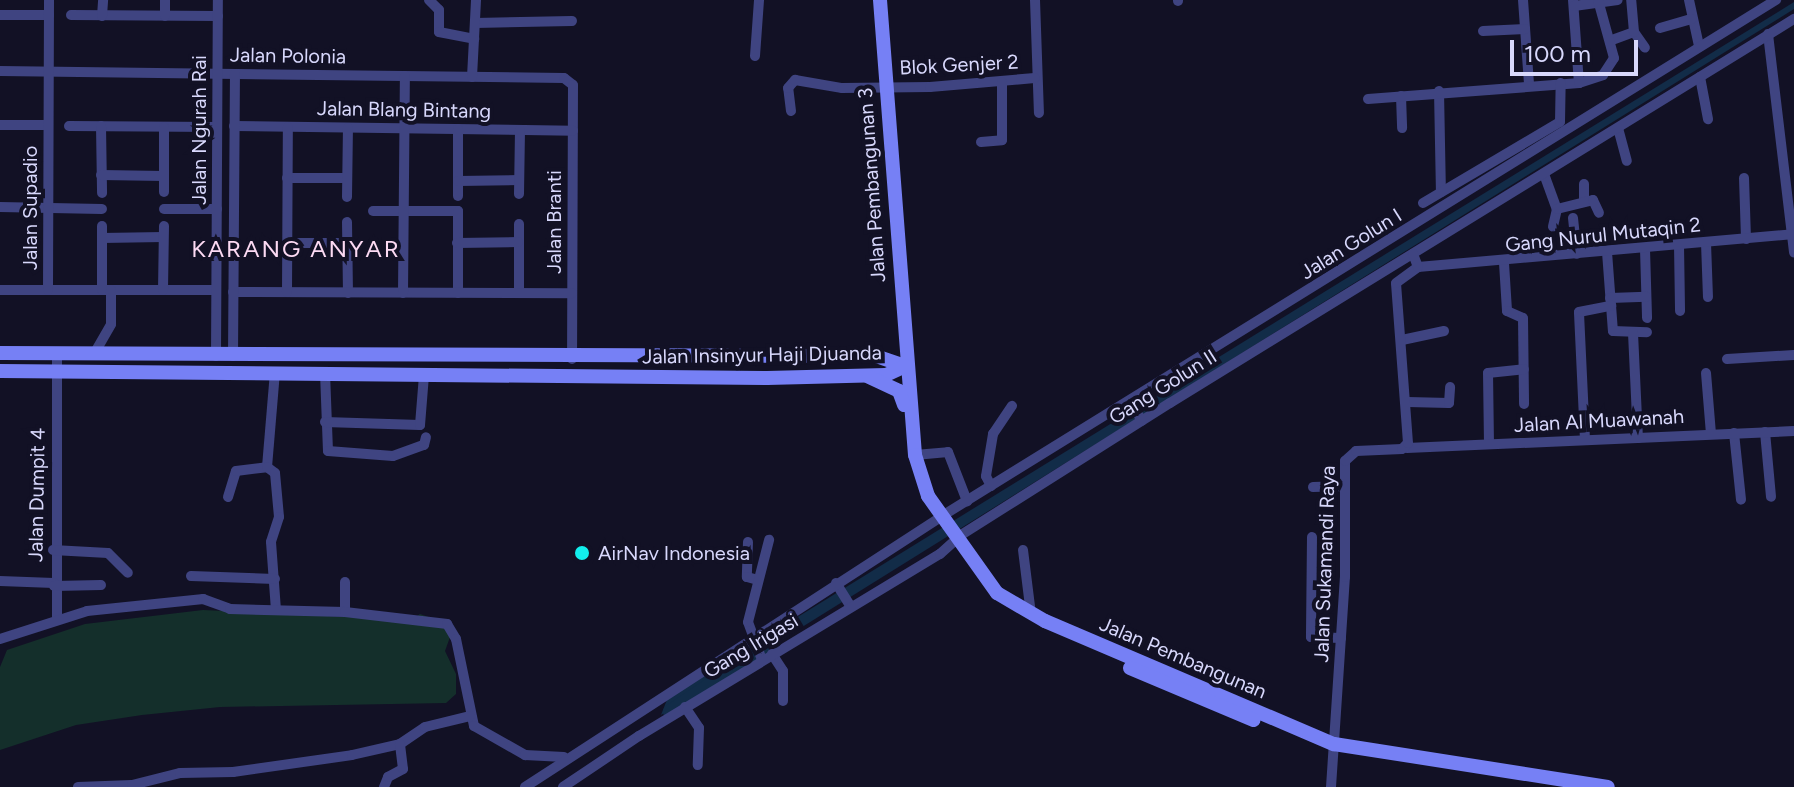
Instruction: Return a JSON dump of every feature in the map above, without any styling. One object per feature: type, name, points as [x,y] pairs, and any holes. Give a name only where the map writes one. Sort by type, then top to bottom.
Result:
[{"type":"main road","name":"Jalan Pembangunan 3","points":[[876,356],[893,342],[895,333],[877,0]]},
{"type":"main road","name":"Jalan Pembangunan 3","points":[[882,87],[905,366]]},
{"type":"main road","name":"Jalan Insinyur Haji Djuanda","points":[[0,353],[572,359],[876,356],[905,366]]},
{"type":"main road","points":[[431,375],[438,358]]},
{"type":"main road","points":[[457,375],[458,358]]},
{"type":"main road","points":[[767,378],[768,358]]},
{"type":"main road","name":"Jalan Insinyur Haji Djuanda","points":[[0,371],[767,378],[867,376],[905,366]]},
{"type":"main road","name":"Jalan Pembangunan","points":[[905,366],[915,455],[925,487],[941,519]]},
{"type":"main road","name":"Jalan Pembangunan","points":[[867,376],[901,394],[910,464],[991,598],[1011,611],[1173,688],[1334,748],[1550,787]]},
{"type":"main road","name":"Jalan Pembangunan","points":[[955,541],[997,593],[1031,614],[1334,748],[1608,787]]},
{"type":"street","name":"Jalan Supadio","points":[[48,290],[49,0]]},
{"type":"street","points":[[102,16],[103,0]]},
{"type":"street","points":[[165,0],[165,16]]},
{"type":"street","name":"Jalan Ngurah Rai","points":[[216,356],[218,0]]},
{"type":"street","points":[[429,0],[439,10],[439,32],[474,39]]},
{"type":"street","points":[[472,77],[476,0]]},
{"type":"street","points":[[755,56],[759,0]]},
{"type":"street","points":[[1035,0],[1035,78],[1039,113]]},
{"type":"street","points":[[1523,0],[1529,84]]},
{"type":"street","points":[[1579,83],[1574,3],[1618,0]]},
{"type":"street","points":[[1631,0],[1634,32],[1645,48]]},
{"type":"street","points":[[1689,0],[1699,46]]},
{"type":"street","name":"Jalan Golun I","points":[[759,650],[838,586],[967,501],[1132,404],[1776,0]]},
{"type":"street","points":[[1368,99],[1529,84],[1579,83],[1609,72],[1612,40],[1598,1]]},
{"type":"street","points":[[0,15],[49,15]]},
{"type":"street","points":[[71,15],[218,16]]},
{"type":"street","points":[[1660,28],[1692,19]]},
{"type":"street","name":"Gang Golun II","points":[[955,541],[1141,420],[1794,19]]},
{"type":"street","points":[[475,23],[572,21]]},
{"type":"street","points":[[1483,31],[1525,29]]},
{"type":"street","points":[[1612,40],[1634,32]]},
{"type":"street","points":[[1768,34],[1794,252]]},
{"type":"street","name":"Jalan Polonia","points":[[0,71],[564,78],[573,85]]},
{"type":"street","points":[[233,356],[235,74]]},
{"type":"street","points":[[403,293],[405,76]]},
{"type":"street","points":[[1700,77],[1708,119]]},
{"type":"street","name":"Blok Genjer 2","points":[[791,111],[788,88],[795,80],[882,87],[1035,78]]},
{"type":"street","points":[[981,142],[1002,140],[1002,82]]},
{"type":"street","points":[[1423,203],[1560,122],[1561,83]]},
{"type":"street","name":"Jalan Branti","points":[[572,359],[573,85]]},
{"type":"street","points":[[1439,91],[1441,192]]},
{"type":"street","points":[[1401,96],[1402,128]]},
{"type":"street","points":[[0,125],[48,125]]},
{"type":"street","points":[[69,126],[216,127]]},
{"type":"street","points":[[101,126],[102,193]]},
{"type":"street","name":"Jalan Blang Bintang","points":[[234,126],[573,131]]},
{"type":"street","points":[[164,127],[164,192]]},
{"type":"street","points":[[287,292],[288,127]]},
{"type":"street","points":[[347,197],[348,128]]},
{"type":"street","points":[[1618,128],[1627,161]]},
{"type":"street","points":[[458,129],[458,196]]},
{"type":"street","points":[[519,194],[520,130]]},
{"type":"street","points":[[1544,174],[1557,209],[1553,227]]},
{"type":"street","points":[[101,175],[164,176]]},
{"type":"street","points":[[287,178],[347,178]]},
{"type":"street","points":[[1744,178],[1746,239]]},
{"type":"street","points":[[458,181],[519,180]]},
{"type":"street","points":[[1584,184],[1584,201]]},
{"type":"street","points":[[1557,209],[1598,200],[1599,213]]},
{"type":"street","points":[[0,207],[102,209]]},
{"type":"street","points":[[164,209],[217,209]]},
{"type":"street","points":[[373,211],[458,211],[458,293]]},
{"type":"street","points":[[1573,218],[1577,254]]},
{"type":"street","points":[[347,222],[348,293]]},
{"type":"street","points":[[519,224],[519,293]]},
{"type":"street","points":[[94,354],[111,324],[102,226]]},
{"type":"street","points":[[102,238],[164,232],[163,290]]},
{"type":"street","name":"Gang Nurul Mutaqin 2","points":[[1418,267],[1504,263],[1793,234]]},
{"type":"street","points":[[1396,239],[1418,267],[1399,275]]},
{"type":"street","points":[[457,243],[518,242]]},
{"type":"street","points":[[288,243],[347,243]]},
{"type":"street","points":[[1706,243],[1708,297]]},
{"type":"street","points":[[1679,245],[1680,311]]},
{"type":"street","points":[[1645,249],[1647,318]]},
{"type":"street","points":[[1607,252],[1614,333],[1647,332]]},
{"type":"street","points":[[1504,263],[1507,311],[1523,318],[1524,404]]},
{"type":"street","points":[[1389,267],[1399,275],[1408,402],[1407,448]]},
{"type":"street","points":[[0,290],[216,290]]},
{"type":"street","points":[[233,292],[572,293]]},
{"type":"street","points":[[1585,440],[1579,312],[1611,302],[1646,297]]},
{"type":"street","points":[[1402,340],[1444,331]]},
{"type":"street","points":[[1633,333],[1638,438]]},
{"type":"street","name":"Jalan Dumpit 4","points":[[57,354],[53,550],[57,620]]},
{"type":"street","points":[[1727,359],[1794,355]]},
{"type":"street","points":[[1489,444],[1488,373],[1524,369]]},
{"type":"street","points":[[267,467],[275,372]]},
{"type":"street","points":[[325,373],[328,451],[393,456],[424,445],[426,437]]},
{"type":"street","points":[[1706,373],[1711,434]]},
{"type":"street","points":[[325,422],[420,425],[431,375]]},
{"type":"street","points":[[1408,402],[1449,403],[1450,387]]},
{"type":"street","points":[[1132,404],[1141,420]]},
{"type":"street","points":[[991,486],[986,476],[993,434],[1012,406]]},
{"type":"street","name":"Jalan Al Muawanah","points":[[1407,448],[1794,431]]},
{"type":"street","points":[[1765,432],[1771,497]]},
{"type":"street","points":[[1734,433],[1741,500]]},
{"type":"street","name":"Jalan Sukamandi Raya","points":[[1331,787],[1348,454],[1407,448]]},
{"type":"street","points":[[915,455],[948,452],[967,501]]},
{"type":"street","points":[[228,497],[236,471],[267,467],[275,473],[279,517],[271,531],[276,610]]},
{"type":"street","points":[[1313,487],[1345,486]]},
{"type":"street","points":[[1312,537],[1311,637],[1341,638]]},
{"type":"street","points":[[769,540],[748,622],[759,650],[783,671],[783,701]]},
{"type":"street","name":"Gang Irigasi","points":[[563,787],[685,707],[759,650],[849,604],[955,541]]},
{"type":"street","points":[[748,542],[747,577],[758,580]]},
{"type":"street","points":[[53,550],[108,553],[128,573]]},
{"type":"street","points":[[1023,550],[1031,614]]},
{"type":"street","points":[[191,576],[275,579]]},
{"type":"street","points":[[0,581],[101,585]]},
{"type":"street","points":[[345,582],[345,612]]},
{"type":"street","points":[[838,586],[849,604]]},
{"type":"street","points":[[0,639],[87,611],[203,599],[230,609],[345,612],[447,624],[456,639],[470,716],[483,734],[506,748],[542,758],[564,757]]},
{"type":"street","points":[[525,787],[564,757],[759,650]]},
{"type":"street","points":[[685,707],[699,728],[698,765]]},
{"type":"street","points":[[78,787],[132,785],[180,773],[233,772],[400,744],[425,727],[470,716]]},
{"type":"street","points":[[384,787],[388,777],[403,769],[400,744]]},
{"type":"green space","points":[[203,610],[411,620],[420,614],[454,626],[445,651],[456,674],[456,694],[446,703],[220,707],[142,715],[76,725],[0,750],[0,667],[7,650],[85,624]]},
{"type":"water","points":[[1794,2],[1794,9],[661,715],[668,697]]},
{"type":"waterway","points":[[671,712],[761,651]]},
{"type":"place","name":"AirNav Indonesia","points":[[582,553]]},
{"type":"district","name":"KARANG ANYAR","points":[[296,249]]}]
